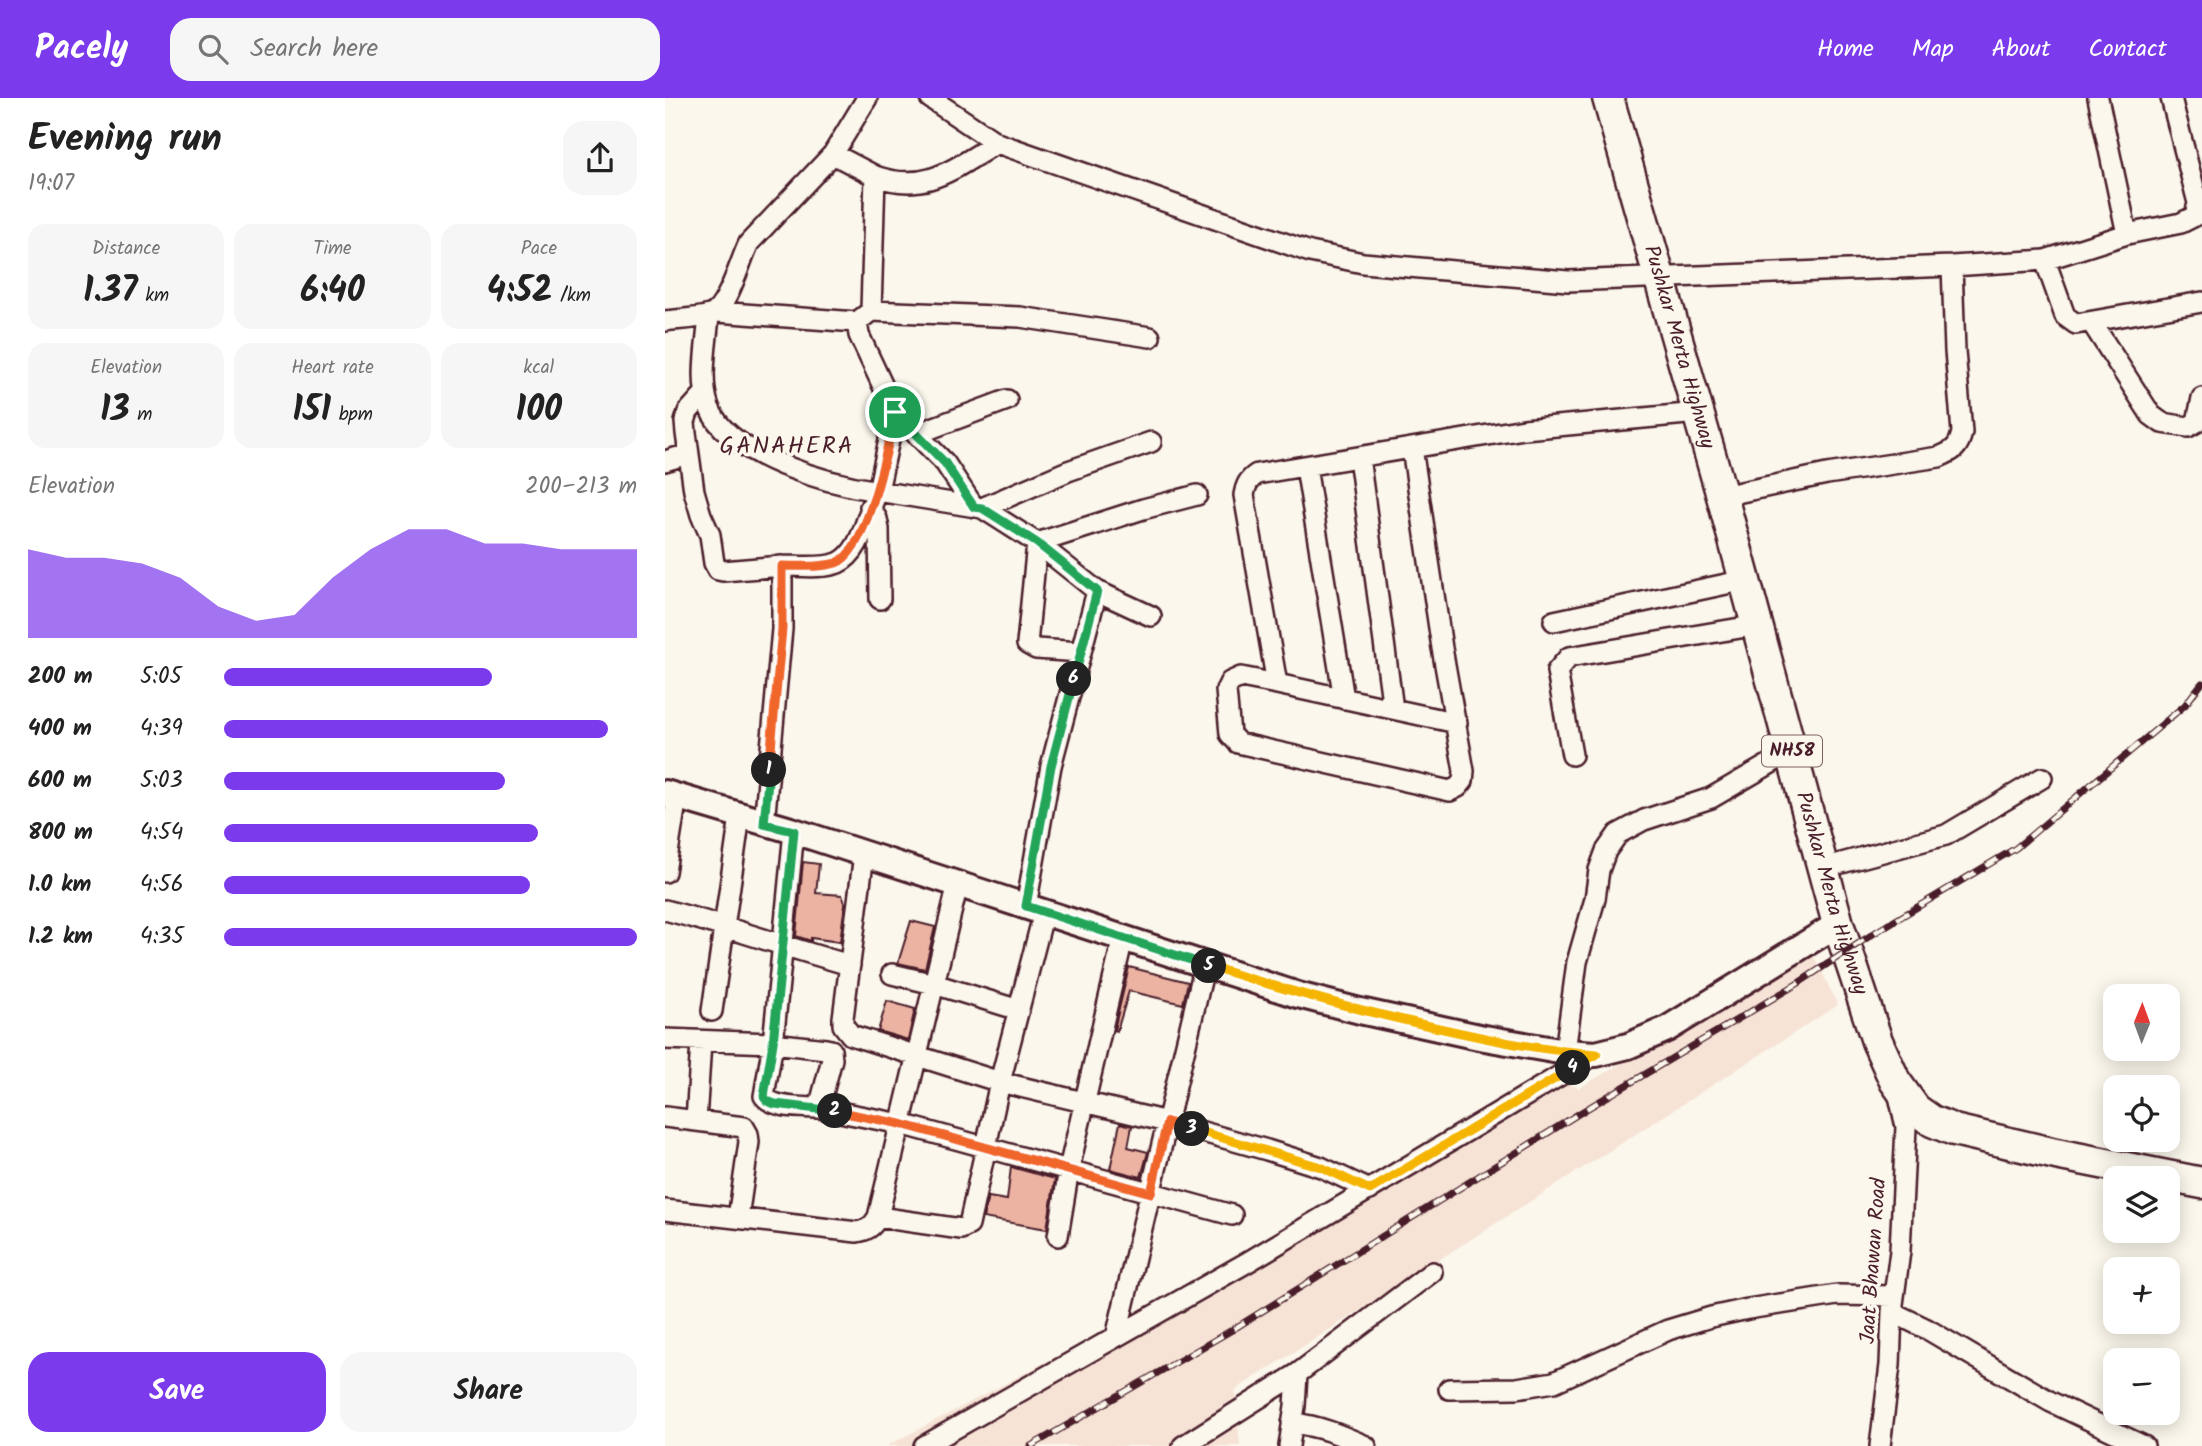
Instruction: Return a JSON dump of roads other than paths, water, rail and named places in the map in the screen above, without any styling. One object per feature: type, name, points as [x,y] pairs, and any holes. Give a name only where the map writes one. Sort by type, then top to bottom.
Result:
[{"type":"highway","name":"Pushkar Merta Highway","points":[[1608,98],[1758,625],[1837,924],[1877,1041],[1895,1081],[1915,1109],[1932,1121],[1954,1130],[2056,1154],[2202,1183]]},
{"type":"main road","points":[[671,794],[794,831],[1299,995],[1479,1037],[1565,1052],[1597,1054],[1627,1046],[1667,1029],[1837,924]]},
{"type":"street","points":[[867,98],[833,155],[749,243],[724,303],[713,313],[705,393],[716,422],[751,451],[874,499],[978,508],[1068,471],[1151,442]]},
{"type":"street","points":[[930,98],[997,143],[1310,252],[1350,261],[1568,281],[2045,260],[2127,234],[2181,223],[2198,216],[2198,203],[2171,98]]},
{"type":"street","points":[[2098,98],[2127,234]]},
{"type":"street","points":[[833,155],[894,183],[924,182],[942,176],[997,143]]},
{"type":"street","points":[[876,176],[864,317],[859,335],[895,412],[945,463],[978,508],[1037,543],[1097,591],[1151,616]]},
{"type":"street","points":[[2045,260],[2066,316],[2076,324],[2202,302]]},
{"type":"street","points":[[1722,496],[1827,474],[1939,457],[1954,451],[1962,432],[1955,351],[1952,266]]},
{"type":"street","points":[[665,321],[713,313],[1020,317],[1150,337]]},
{"type":"street","points":[[2092,323],[2151,415],[2162,424],[2188,428],[2197,422],[2202,398]]},
{"type":"street","points":[[705,393],[688,412],[685,422],[688,454],[694,491],[710,535],[714,563],[718,570],[723,571],[821,566],[838,562],[855,547],[874,499],[895,412]]},
{"type":"street","points":[[916,434],[1007,400]]},
{"type":"street","points":[[1277,684],[1244,495],[1246,484],[1257,474],[1524,429],[1698,413]]},
{"type":"street","points":[[1412,448],[1442,648],[1457,723],[1463,781],[1450,791],[1238,743],[1230,734],[1226,690],[1230,682],[1241,677],[1457,723]]},
{"type":"street","points":[[665,461],[688,454]]},
{"type":"street","points":[[1359,457],[1392,709]]},
{"type":"street","points":[[1306,467],[1344,699]]},
{"type":"street","points":[[1037,543],[1143,509],[1197,495]]},
{"type":"street","points":[[874,499],[879,529],[880,599]]},
{"type":"street","points":[[1037,543],[1027,644],[1036,649],[1081,652]]},
{"type":"street","points":[[764,824],[782,629],[782,566]]},
{"type":"street","points":[[1554,621],[1745,580]]},
{"type":"street","points":[[878,1217],[965,1228],[970,1220],[1000,1082],[1019,1010],[1035,909],[1051,766],[1097,591]]},
{"type":"street","points":[[1572,755],[1557,671],[1569,657],[1758,625]]},
{"type":"street","points":[[1565,1052],[1577,962],[1595,899],[1599,870],[1606,850],[1618,834],[1644,820],[1711,798],[1792,751]]},
{"type":"street","points":[[1823,868],[1946,835],[2042,778]]},
{"type":"street","points":[[665,872],[671,794]]},
{"type":"street","points":[[712,1011],[740,816]]},
{"type":"street","points":[[794,831],[773,1043],[764,1096],[767,1101],[901,1124],[1233,1215]]},
{"type":"street","points":[[864,854],[843,1018],[846,1030],[851,1035],[1000,1082],[1167,1122],[1321,1167],[1370,1190]]},
{"type":"street","points":[[665,1210],[857,1232],[868,1230],[878,1217],[958,884]]},
{"type":"street","points":[[665,910],[725,926],[782,947],[850,965]]},
{"type":"street","points":[[1058,1236],[1069,1169],[1123,938]]},
{"type":"street","points":[[1117,1337],[1205,964]]},
{"type":"street","points":[[892,974],[1019,1010]]},
{"type":"street","points":[[665,1039],[773,1043],[831,1050],[832,1059],[819,1108]]},
{"type":"street","points":[[696,1121],[701,1042]]},
{"type":"street","points":[[924,1446],[1370,1190],[1597,1054]]},
{"type":"street","name":"Jaat Bhawan Road","points":[[1880,1446],[1900,1251],[1906,1127],[1895,1081]]},
{"type":"street","points":[[665,1117],[744,1127],[748,1134],[738,1218]]},
{"type":"street","points":[[1183,1446],[1297,1374],[1432,1272]]},
{"type":"street","points":[[1449,1389],[1517,1388],[1554,1382],[1668,1330],[1748,1309],[1837,1294],[1893,1304],[1927,1329],[2051,1402],[2144,1446]]},
{"type":"street","points":[[1289,1446],[1297,1374]]},
{"type":"street","points":[[1293,1423],[1336,1432],[1366,1446]]},
{"type":"railway","points":[[1031,1446],[1232,1330],[1583,1111],[1797,984],[1879,930],[2016,848],[2185,705],[2202,683]]},
{"type":"district","name":"GANAHERA","points":[[787,446]]}]
